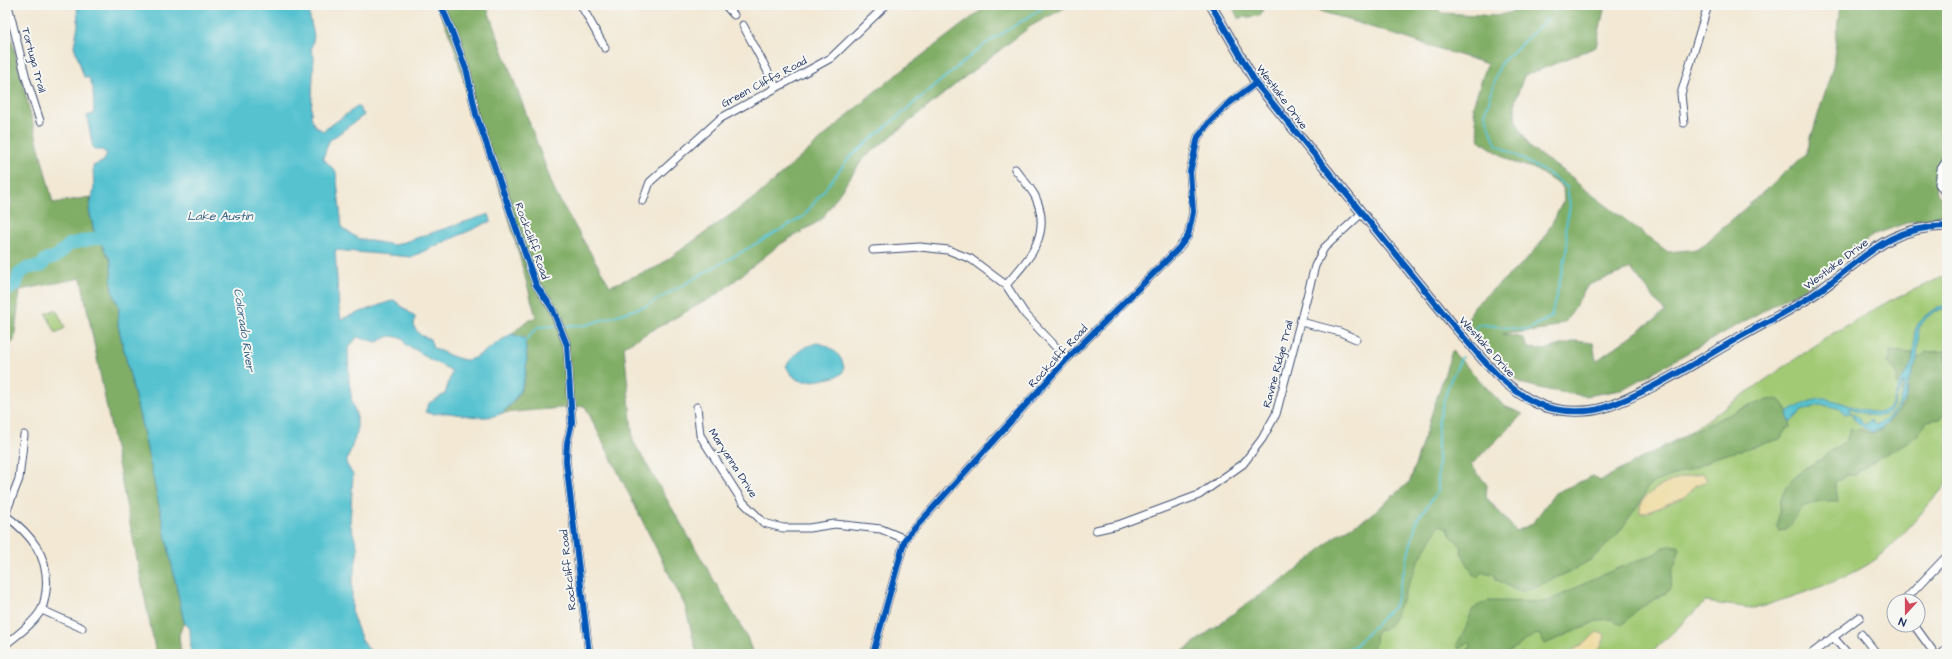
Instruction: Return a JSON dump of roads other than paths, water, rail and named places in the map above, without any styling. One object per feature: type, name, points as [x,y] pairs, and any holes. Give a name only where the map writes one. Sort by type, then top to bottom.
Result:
[{"type":"street","name":"Tortuga Trail","points":[[8,5],[26,78],[40,121]]},
{"type":"street","name":"Rockcliff Road","points":[[441,5],[466,72],[476,114],[536,285],[552,308],[567,345],[572,422],[567,443],[566,461],[589,654]]},
{"type":"street","points":[[581,5],[605,48]]},
{"type":"street","points":[[725,5],[734,15]]},
{"type":"street","name":"Green Cliffs Road","points":[[643,201],[650,182],[715,123],[776,87],[831,58],[886,5]]},
{"type":"street","name":"Westlake Drive","points":[[1211,5],[1256,83],[1454,326],[1487,365],[1511,389],[1523,397],[1546,406],[1582,411],[1602,408],[1626,399],[1670,376],[1823,289],[1862,256],[1881,244],[1907,232],[1933,226],[1947,226]]},
{"type":"street","points":[[1684,123],[1681,94],[1708,5]]},
{"type":"street","points":[[743,25],[776,87]]},
{"type":"street","name":"Rockcliff Road","points":[[873,654],[905,539],[1067,359],[1178,249],[1188,236],[1194,212],[1190,172],[1198,137],[1208,124],[1228,104],[1256,83]]},
{"type":"street","points":[[1947,160],[1941,170],[1939,184],[1947,195]]},
{"type":"street","points":[[1006,285],[1027,261],[1038,242],[1042,220],[1035,197],[1015,169]]},
{"type":"street","name":"Ravine Ridge Trail","points":[[1096,530],[1118,525],[1199,494],[1243,464],[1262,439],[1276,414],[1315,266],[1324,248],[1362,213]]},
{"type":"street","points":[[873,250],[920,247],[948,250],[971,259],[1006,285],[1025,314],[1067,359]]},
{"type":"street","points":[[1301,322],[1340,332],[1356,339]]},
{"type":"street","name":"Maryanna Drive","points":[[697,408],[700,435],[742,501],[764,523],[783,528],[809,528],[835,524],[881,529],[905,539]]},
{"type":"street","points":[[5,645],[28,627],[42,610],[47,581],[41,553],[32,539],[20,526],[5,516],[19,479],[24,435]]},
{"type":"street","points":[[1912,593],[1947,556]]},
{"type":"street","points":[[42,610],[82,628]]},
{"type":"street","points":[[1811,654],[1860,616]]},
{"type":"street","points":[[1920,633],[1935,654]]},
{"type":"street","points":[[1861,634],[1877,654]]},
{"type":"street","points":[[1833,637],[1848,654]]},
{"type":"street","points":[[1942,654],[1947,648]]},
{"type":"water","name":"Lake Austin","points":[[77,5],[307,5],[314,36],[311,50],[314,57],[311,116],[314,125],[323,131],[358,106],[364,115],[329,141],[323,158],[336,172],[342,228],[359,239],[395,245],[489,214],[491,221],[411,257],[335,250],[341,319],[394,300],[415,317],[414,327],[420,335],[430,339],[433,348],[457,358],[469,360],[512,334],[524,338],[527,356],[523,384],[514,400],[503,413],[490,417],[483,417],[449,413],[431,414],[425,412],[429,403],[445,394],[452,371],[406,345],[403,338],[390,336],[377,342],[357,337],[348,349],[349,381],[352,401],[357,418],[357,432],[346,463],[353,475],[350,523],[358,549],[352,583],[352,614],[363,643],[370,650],[371,654],[191,654],[190,629],[184,622],[143,430],[118,325],[119,307],[112,290],[111,261],[94,231],[89,210],[94,189],[93,166],[104,161],[107,154],[102,150],[96,150],[93,148],[87,116],[94,114],[93,88],[89,78],[84,77],[74,46],[78,25]]},
{"type":"water","points":[[1947,304],[1947,309],[1936,311],[1926,318],[1919,328],[1917,360],[1907,385],[1906,398],[1881,429],[1872,432],[1864,428],[1855,420],[1851,413],[1845,414],[1841,409],[1819,405],[1802,411],[1790,423],[1787,413],[1807,402],[1821,399],[1872,412],[1887,410],[1892,404],[1902,380],[1911,365],[1914,355],[1914,334],[1917,325],[1932,311]],"holes":[[[1904,382],[1904,388],[1896,408],[1887,418],[1876,425],[1870,420],[1864,425],[1860,419],[1848,410],[1851,409],[1860,413],[1882,416],[1890,412]]]},
{"type":"water","points":[[817,343],[827,346],[835,352],[839,356],[844,369],[838,376],[826,379],[813,381],[798,380],[792,375],[786,366],[799,351],[807,346]]},
{"type":"waterway","points":[[562,326],[586,325],[646,306],[803,217],[850,157],[981,47],[1047,5]]},
{"type":"waterway","points":[[1472,336],[1478,324],[1527,330],[1551,317],[1567,251],[1566,226],[1570,205],[1567,187],[1547,173],[1496,144],[1485,114],[1500,64],[1547,19]]},
{"type":"waterway","points":[[5,291],[16,285],[19,274],[28,268],[42,266],[45,260],[57,256],[70,244],[115,234]]},
{"type":"waterway","points":[[523,343],[538,327],[557,326]]},
{"type":"waterway","points":[[1334,654],[1355,646],[1395,605],[1417,520],[1438,491],[1438,423],[1449,383],[1462,357]]},
{"type":"water label","name":"Colorado River","points":[[244,330]]}]
